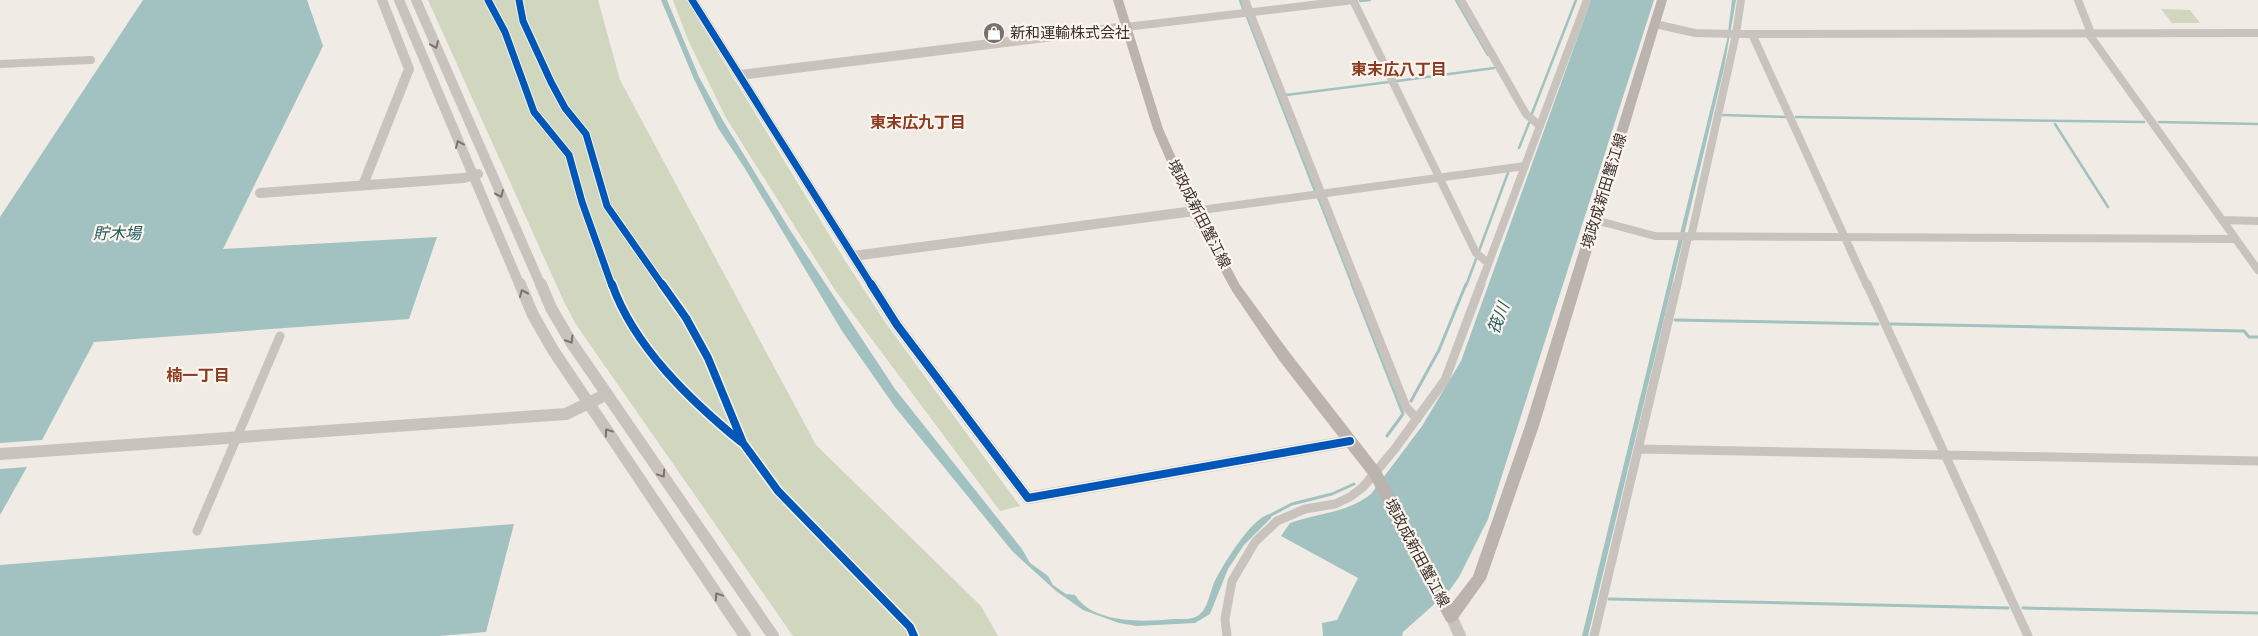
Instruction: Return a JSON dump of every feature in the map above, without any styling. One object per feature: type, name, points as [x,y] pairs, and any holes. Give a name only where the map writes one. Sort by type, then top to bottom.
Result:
[{"type":"main road","name":"境政成新田蟹江線","points":[[1118,0],[1158,129],[1194,211],[1236,288],[1284,356],[1375,473],[1447,610],[1474,586],[1482,570],[1532,426],[1662,0]]},
{"type":"street","points":[[363,185],[408,69],[382,0]]},
{"type":"street","points":[[399,0],[472,176],[533,316],[553,350],[745,636]]},
{"type":"street","points":[[416,0],[551,308],[571,342],[773,636]]},
{"type":"street","points":[[692,0],[897,325],[1028,498],[1350,441]]},
{"type":"street","points":[[1245,0],[1406,408],[1417,419]]},
{"type":"street","points":[[740,75],[1354,0],[1476,253],[1488,263]]},
{"type":"street","points":[[1462,0],[1526,114],[1540,126]]},
{"type":"street","points":[[1227,636],[1225,619],[1232,581],[1255,542],[1277,521],[1305,509],[1334,504],[1350,497],[1375,473],[1445,380],[1587,0]]},
{"type":"street","points":[[1594,636],[1639,450],[1686,237],[1736,34],[1741,0]]},
{"type":"street","points":[[2078,0],[2090,33],[2258,270]]},
{"type":"street","points":[[1655,24],[1695,33],[1726,32],[1736,34],[2258,33]]},
{"type":"street","points":[[1752,34],[2028,636]]},
{"type":"street","points":[[0,64],[91,60]]},
{"type":"street","points":[[853,256],[1194,211],[1439,176],[1525,166]]},
{"type":"street","points":[[260,193],[464,178],[489,170]]},
{"type":"street","points":[[1595,220],[1655,236],[1686,237],[2235,239]]},
{"type":"street","points":[[2222,220],[2258,221]]},
{"type":"street","points":[[197,531],[280,336]]},
{"type":"street","points":[[0,454],[566,414],[607,394]]},
{"type":"street","points":[[1639,450],[2258,461]]},
{"type":"street","points":[[1447,610],[1460,636]]},
{"type":"green space","points":[[428,0],[598,0],[620,80],[816,445],[981,606],[998,636],[793,636],[577,326],[565,304]]},
{"type":"green space","points":[[673,0],[686,0],[844,259],[887,325],[1020,506],[1000,511],[835,290],[726,118],[688,40]]},
{"type":"green space","points":[[2161,9],[2190,10],[2200,23],[2172,23]]},
{"type":"water","name":"貯木場","points":[[143,0],[307,0],[323,46],[223,249],[437,237],[409,319],[94,342],[42,440],[0,443],[0,217]]},
{"type":"water","points":[[661,0],[667,0],[699,77],[722,119],[790,230],[895,389],[1022,549],[1030,563],[1048,576],[1053,585],[1066,594],[1075,595],[1083,604],[1106,616],[1148,621],[1195,617],[1205,607],[1218,575],[1239,542],[1256,523],[1271,514],[1271,518],[1244,545],[1228,569],[1210,614],[1195,623],[1137,626],[1119,623],[1083,610],[1056,591],[1013,552],[895,407],[842,331],[744,167],[718,128],[694,79]]},
{"type":"water","name":"筏川","points":[[1591,0],[1654,0],[1488,519],[1459,577],[1449,591],[1403,632],[1402,636],[1323,636],[1322,623],[1337,620],[1358,578],[1281,536],[1290,523],[1342,509],[1371,494],[1422,426],[1461,361]]},
{"type":"water","points":[[1732,0],[1736,0],[1724,68],[1588,636],[1582,636],[1727,40]]},
{"type":"water","points":[[27,467],[0,515],[0,469]]},
{"type":"water","points":[[514,524],[486,632],[439,636],[0,636],[0,565]]},
{"type":"waterway","points":[[1240,0],[1244,11]]},
{"type":"waterway","points":[[1360,1],[1370,0]]},
{"type":"waterway","points":[[1456,0],[1488,55]]},
{"type":"waterway","points":[[1531,116],[1576,0]]},
{"type":"waterway","points":[[1246,14],[1315,191]]},
{"type":"waterway","points":[[1397,81],[1494,68]]},
{"type":"waterway","points":[[1286,95],[1389,82]]},
{"type":"waterway","points":[[1722,115],[1786,117]]},
{"type":"waterway","points":[[1796,117],[2144,122]]},
{"type":"waterway","points":[[2159,122],[2258,124]]},
{"type":"waterway","points":[[1519,148],[1529,123]]},
{"type":"waterway","points":[[2055,124],[2108,207]]},
{"type":"waterway","points":[[1479,251],[1509,170]]},
{"type":"waterway","points":[[1318,197],[1353,286]]},
{"type":"waterway","points":[[1466,286],[1476,259]]},
{"type":"waterway","points":[[1352,284],[1403,414],[1387,436]]},
{"type":"waterway","points":[[1411,401],[1439,350],[1466,284]]},
{"type":"waterway","points":[[1675,320],[1878,324]]},
{"type":"waterway","points":[[1891,324],[2244,331],[2249,337],[2258,337]]},
{"type":"waterway","points":[[1269,516],[1292,504],[1332,494],[1354,484]]},
{"type":"waterway","points":[[1609,599],[2008,608]]},
{"type":"waterway","points":[[2023,608],[2258,613]]},
{"type":"cycle path","points":[[488,0],[505,32],[534,112],[569,155],[582,202],[619,304],[635,330],[674,380],[718,423],[741,442]]},
{"type":"cycle path","points":[[519,0],[523,21],[551,82],[565,108],[586,134],[607,206],[686,318],[708,358],[743,443],[778,491],[910,627],[914,636]]},
{"type":"cycle path","points":[[692,0],[897,325],[1028,498],[1350,441]]},
{"type":"place","name":"新和運輸株式会社","points":[[994,33]]},
{"type":"district","name":"東末広八丁目","points":[[1399,69]]},
{"type":"district","name":"東末広九丁目","points":[[918,122]]},
{"type":"district","name":"楠一丁目","points":[[198,375]]}]
